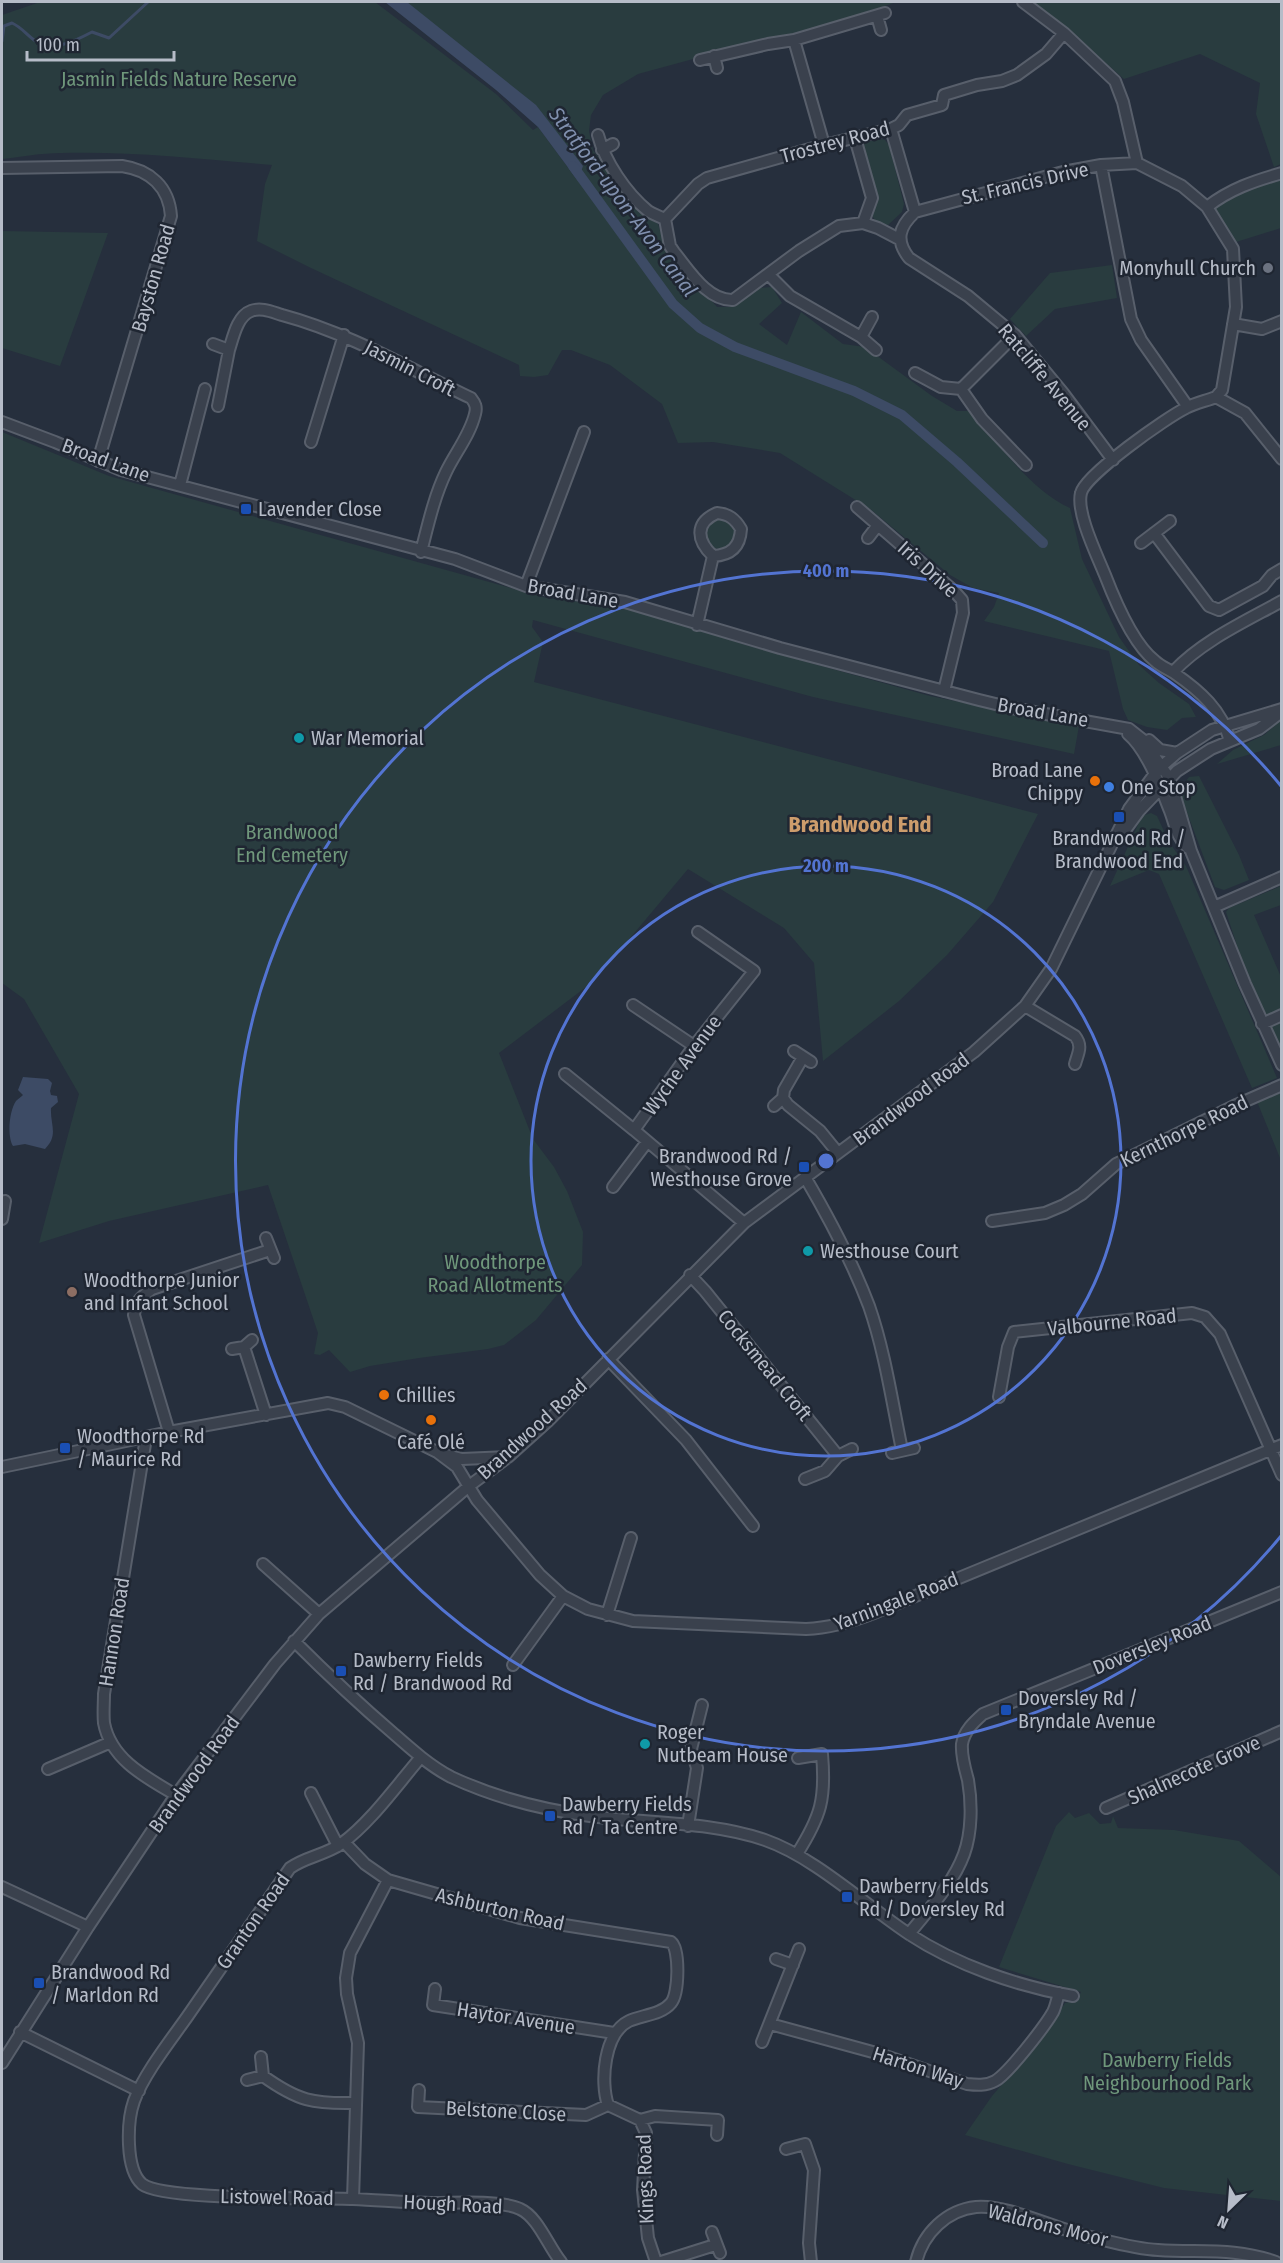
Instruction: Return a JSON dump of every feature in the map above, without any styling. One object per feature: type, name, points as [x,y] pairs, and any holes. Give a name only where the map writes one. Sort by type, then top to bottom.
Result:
[{"type":"street","points":[[1023,2],[1064,33],[1115,81],[1123,102],[1137,163],[1182,186],[1207,207],[1233,249],[1236,298],[1222,390],[1216,397],[1188,407],[1169,418],[1113,460],[1083,486],[1080,495],[1084,521],[1107,582],[1142,648],[1155,662],[1173,672],[1209,701],[1226,724],[1230,741]]},
{"type":"street","points":[[700,60],[794,40],[881,15],[881,30]]},
{"type":"street","name":"Trostrey Road","points":[[665,219],[698,184],[707,178],[891,129],[899,125],[907,115],[942,105],[944,95],[977,85],[1002,81],[1017,75],[1046,54],[1064,33]]},
{"type":"street","points":[[794,40],[824,145]]},
{"type":"street","points":[[714,56],[717,68]]},
{"type":"street","points":[[598,135],[602,150],[627,188],[648,211],[665,219],[670,246],[674,252],[701,284],[718,298],[733,300],[822,235],[839,226],[863,223],[899,239],[902,227],[915,212],[891,129]]},
{"type":"street","points":[[855,138],[872,198],[863,223]]},
{"type":"street","points":[[602,150],[613,144]]},
{"type":"street","name":"St. Francis Drive","points":[[915,212],[1063,172],[1101,165],[1137,163]]},
{"type":"street","points":[[1101,165],[1131,319],[1141,340],[1188,407]]},
{"type":"street","name":"Bayston Road","points":[[2,168],[122,166],[134,168],[144,172],[162,186],[168,196],[171,216],[98,460]]},
{"type":"street","points":[[1207,207],[1225,193],[1256,180],[1281,173]]},
{"type":"street","name":"Ratcliffe Avenue","points":[[899,239],[909,258],[968,296],[1015,334],[1113,460]]},
{"type":"street","points":[[768,274],[790,296],[861,337],[876,350]]},
{"type":"street","name":"Jasmin Croft","points":[[218,406],[229,350],[243,318],[250,311],[262,309],[303,320],[344,335],[471,398],[476,412],[471,426],[445,473],[432,509],[421,552]]},
{"type":"street","points":[[861,337],[872,317]]},
{"type":"street","points":[[1233,324],[1262,329],[1281,321]]},
{"type":"street","points":[[961,389],[1015,334]]},
{"type":"street","points":[[312,442],[344,335]]},
{"type":"street","points":[[213,344],[229,350]]},
{"type":"street","points":[[915,373],[941,387],[961,389],[982,419],[1026,465]]},
{"type":"street","points":[[180,485],[206,389]]},
{"type":"street","points":[[1216,397],[1245,413],[1281,459]]},
{"type":"street","name":"Broad Lane","points":[[2,422],[122,470],[421,552],[456,559],[526,586],[625,602],[697,625],[944,691],[1024,710],[1118,726],[1144,736],[1160,750],[1177,753]]},
{"type":"street","points":[[526,586],[584,432]]},
{"type":"street","name":"Iris Drive","points":[[858,507],[962,600],[963,613],[944,691]]},
{"type":"street","points":[[1141,543],[1170,521]]},
{"type":"street","points":[[868,538],[878,525]]},
{"type":"street","points":[[1154,533],[1209,606],[1214,609],[1219,610],[1263,586],[1272,575],[1281,569]]},
{"type":"street","points":[[697,625],[713,556]]},
{"type":"street","points":[[1173,672],[1185,658],[1203,646],[1281,602]]},
{"type":"street","name":"Brandwood Road","points":[[1112,847],[1157,782],[1162,766],[1177,753],[1200,736],[1226,724],[1281,711]]},
{"type":"street","name":"Brandwood Road","points":[[2,2063],[20,2032],[176,1796],[294,1641],[319,1614],[548,1421],[744,1223],[974,1052],[1025,1006],[1051,969],[1129,809],[1157,782],[1170,779],[1192,760],[1259,729],[1281,711]]},
{"type":"street","points":[[1118,726],[1131,737],[1148,758],[1179,839],[1191,851]]},
{"type":"street","points":[[1136,733],[1170,779],[1191,851],[1281,1065]]},
{"type":"street","points":[[1214,907],[1281,877]]},
{"type":"street","name":"Wyche Avenue","points":[[698,932],[754,971],[694,1046],[634,1130],[744,1223]]},
{"type":"street","points":[[633,1005],[694,1046]]},
{"type":"street","points":[[1025,1006],[1075,1036],[1081,1047],[1075,1064]]},
{"type":"street","points":[[1262,1024],[1281,1016]]},
{"type":"street","points":[[774,1106],[783,1098],[784,1090],[803,1057]]},
{"type":"street","points":[[565,1074],[634,1130]]},
{"type":"street","name":"Kernthorpe Road","points":[[992,1221],[1045,1213],[1064,1205],[1082,1194],[1116,1164],[1281,1085]]},
{"type":"street","points":[[783,1098],[788,1105],[820,1131],[838,1153]]},
{"type":"street","points":[[613,1186],[647,1142]]},
{"type":"street","points":[[805,1178],[828,1216],[869,1307],[880,1346],[897,1451],[914,1448]]},
{"type":"street","points":[[2,1219],[5,1201]]},
{"type":"street","points":[[169,1432],[134,1315],[135,1306],[141,1296],[152,1290],[272,1254],[266,1238]]},
{"type":"street","name":"Cocksmead Croft","points":[[690,1275],[838,1456]]},
{"type":"street","name":"Valbourne Road","points":[[999,1397],[1008,1347],[1014,1332],[1192,1313],[1205,1317],[1221,1334],[1281,1474]]},
{"type":"street","points":[[232,1349],[248,1344],[266,1415]]},
{"type":"street","points":[[608,1359],[686,1440],[753,1526]]},
{"type":"street","points":[[2,1467],[169,1432],[328,1403],[345,1407],[437,1452],[462,1459],[508,1457]]},
{"type":"street","name":"Hannon Road","points":[[146,1438],[104,1694],[104,1724],[111,1742],[131,1767],[176,1796]]},
{"type":"street","name":"Yarningale Road","points":[[437,1452],[457,1467],[477,1500],[540,1575],[563,1596],[588,1608],[633,1621],[806,1629],[849,1623],[1281,1445]]},
{"type":"street","points":[[805,1479],[825,1471],[838,1456],[852,1449]]},
{"type":"street","points":[[607,1615],[632,1538]]},
{"type":"street","points":[[263,1564],[319,1614]]},
{"type":"street","name":"Doversley Road","points":[[909,1934],[939,1897],[957,1869],[964,1853],[971,1805],[962,1742],[971,1725],[983,1714],[1281,1592]]},
{"type":"street","points":[[513,1665],[563,1596]]},
{"type":"street","points":[[294,1641],[342,1689],[421,1757],[450,1776],[527,1804],[591,1816],[727,1831],[765,1840],[797,1854],[932,1948],[972,1966],[1073,1996]]},
{"type":"street","points":[[688,1826],[697,1768],[691,1749],[702,1705]]},
{"type":"street","name":"Shalnecote Grove","points":[[1106,1808],[1281,1731]]},
{"type":"street","points":[[48,1769],[111,1742]]},
{"type":"street","points":[[797,1854],[818,1817],[825,1785],[822,1754],[798,1758]]},
{"type":"street","name":"Granton Road","points":[[139,2091],[290,1868],[296,1863],[325,1854],[358,1830],[421,1757]]},
{"type":"street","name":"Ashburton Road","points":[[311,1793],[341,1844],[388,1880],[520,1918],[671,1942],[675,1945],[677,1952],[676,1994],[672,2003],[656,2012],[630,2020],[614,2033]]},
{"type":"street","name":"Listowel Road","points":[[139,2091],[131,2112],[130,2157],[134,2173],[148,2188],[187,2194],[353,2199],[358,2043],[347,1994],[346,1978],[351,1953],[388,1880]]},
{"type":"street","points":[[2,1887],[88,1928]]},
{"type":"street","points":[[762,2042],[799,1949]]},
{"type":"street","points":[[776,1959],[793,1965]]},
{"type":"street","name":"Haytor Avenue","points":[[435,1989],[433,2005],[614,2033]]},
{"type":"street","name":"Harton Way","points":[[770,2024],[880,2054],[967,2084],[978,2085],[999,2078],[1013,2063],[1053,2011],[1059,1993]]},
{"type":"street","points":[[20,2032],[139,2091]]},
{"type":"street","points":[[608,2105],[605,2096],[605,2071],[608,2048],[614,2033]]},
{"type":"street","points":[[261,2057],[263,2076],[284,2091],[307,2101],[328,2104],[355,2103]]},
{"type":"street","points":[[247,2080],[263,2076]]},
{"type":"street","name":"Belstone Close","points":[[419,2090],[418,2106],[586,2115],[608,2105]]},
{"type":"street","name":"Kings Road","points":[[608,2105],[640,2120],[646,2133],[643,2190],[648,2238],[656,2262]]},
{"type":"street","points":[[640,2120],[655,2116],[718,2120],[717,2135]]},
{"type":"street","points":[[786,2149],[805,2144],[814,2170],[811,2262]]},
{"type":"street","name":"Hough Road","points":[[353,2199],[487,2204],[518,2208],[530,2214],[551,2250],[561,2262]]},
{"type":"street","name":"Waldrons Moor","points":[[916,2262],[920,2246],[938,2224],[951,2215],[979,2207],[1001,2209],[1061,2230],[1156,2250],[1234,2251],[1276,2262]]},
{"type":"street","points":[[661,2262],[718,2249],[712,2232]]},
{"type":"green space","name":"Jasmin Fields Nature Reserve","points":[[40,2],[375,2],[496,94],[533,130],[538,127],[578,181],[583,165],[407,2],[896,2],[796,38],[770,38],[638,74],[603,95],[591,115],[589,131],[593,150],[637,209],[658,224],[666,249],[717,307],[729,307],[757,288],[772,287],[782,303],[759,324],[787,345],[801,312],[843,344],[865,347],[932,396],[957,411],[973,411],[1004,452],[1029,479],[1070,508],[1082,559],[1119,637],[1139,665],[1159,683],[1189,704],[1196,717],[1182,718],[1167,730],[1147,727],[1128,720],[1123,709],[1109,651],[984,621],[994,607],[999,593],[973,588],[950,575],[870,509],[780,453],[713,442],[678,443],[662,404],[610,365],[571,350],[562,350],[548,375],[520,376],[519,365],[257,241],[265,184],[272,165],[114,153],[54,153],[2,159],[2,15]]},
{"type":"green space","points":[[1030,2],[1281,2],[1281,164],[1274,167],[1256,114],[1260,83],[1200,54],[1124,79],[1055,19]]},
{"type":"green space","points":[[877,138],[885,140],[889,145],[904,204],[902,212],[888,225],[877,222],[872,216],[873,209],[862,148],[865,142]]},
{"type":"green space","points":[[1281,179],[1281,228],[1233,243],[1215,211],[1220,204],[1244,189]]},
{"type":"green space","points":[[2,231],[108,233],[60,366],[2,348]]},
{"type":"green space","points":[[1112,265],[1117,298],[1055,309],[1026,336],[1010,319],[1050,273]]},
{"type":"green space","name":"Brandwood End Cemetery","points":[[2,432],[109,476],[547,598],[631,608],[746,645],[930,696],[1079,726],[1074,754],[813,697],[533,620],[532,627],[543,642],[534,682],[1038,814],[993,902],[947,955],[899,1001],[823,1061],[814,963],[784,928],[688,869],[594,981],[499,1053],[533,1139],[554,1167],[567,1191],[583,1232],[582,1265],[536,1320],[504,1345],[370,1366],[350,1372],[329,1350],[320,1355],[314,1354],[318,1333],[268,1185],[109,1221],[39,1243],[79,1094],[24,999],[2,983]]},
{"type":"green space","points":[[720,519],[731,523],[735,534],[731,545],[720,549],[709,545],[705,534],[709,523]]},
{"type":"green space","points":[[1281,720],[1281,745],[1217,764],[1233,750],[1264,735]]},
{"type":"green space","points":[[1199,776],[1239,855],[1249,880],[1224,890],[1215,887],[1180,794],[1189,777]]},
{"type":"green space","points":[[1151,813],[1157,816],[1169,842],[1186,866],[1277,1078],[1252,1088],[1159,874],[1149,870],[1110,886],[1142,816]]},
{"type":"green space","points":[[1281,886],[1281,905],[1254,915],[1281,977],[1281,1049],[1242,961],[1226,912],[1229,908]]},
{"type":"green space","points":[[1274,1092],[1281,1094],[1280,1158],[1256,1099]]},
{"type":"green space","name":"Dawberry Fields Neighbourhood Park","points":[[1069,1812],[1075,1818],[1089,1813],[1100,1824],[1111,1823],[1113,1816],[1118,1828],[1174,1830],[1239,1841],[1281,1877],[1281,2201],[1164,2188],[965,2135],[992,2096],[1044,2036],[1065,2003],[1077,2000],[1081,1992],[999,1967],[1056,1826]]},
{"type":"water","points":[[385,2],[407,2],[536,105],[583,166],[578,181],[538,127],[496,90]]},
{"type":"water","points":[[23,1077],[48,1079],[52,1083],[51,1095],[57,1096],[58,1102],[51,1108],[52,1139],[45,1149],[25,1144],[13,1146],[11,1142],[10,1117],[16,1101],[23,1095],[18,1090]]},
{"type":"waterway","points":[[2,41],[4,26],[12,23],[34,40],[48,46],[63,44],[92,32],[109,38],[148,2]]},
{"type":"waterway","name":"Stratford-upon-Avon Canal","points":[[573,166],[673,304],[700,328],[735,347],[854,391],[902,415],[957,462],[1043,543]]},
{"type":"place","name":"Monyhull Church","points":[[1268,268]]},
{"type":"place","name":"Lavender Close","points":[[246,509]]},
{"type":"place","name":"War Memorial","points":[[299,738]]},
{"type":"place","name":"Broad Lane Chippy","points":[[1095,781]]},
{"type":"place","name":"One Stop","points":[[1109,787]]},
{"type":"place","name":"Brandwood Rd / Brandwood End","points":[[1119,817]]},
{"type":"place","name":"Brandwood Rd / Westhouse Grove","points":[[804,1167]]},
{"type":"place","name":"Westhouse Court","points":[[808,1251]]},
{"type":"place","name":"Woodthorpe Junior and Infant School","points":[[72,1292]]},
{"type":"place","name":"Chillies","points":[[384,1395]]},
{"type":"place","name":"Café Olé","points":[[431,1420]]},
{"type":"place","name":"Woodthorpe Rd / Maurice Rd","points":[[65,1448]]},
{"type":"place","name":"Dawberry Fields Rd / Brandwood Rd","points":[[341,1671]]},
{"type":"place","name":"Doversley Rd / Bryndale Avenue","points":[[1006,1710]]},
{"type":"place","name":"Roger Nutbeam House","points":[[645,1744]]},
{"type":"place","name":"Dawberry Fields Rd / Ta Centre","points":[[550,1816]]},
{"type":"place","name":"Dawberry Fields Rd / Doversley Rd","points":[[847,1897]]},
{"type":"place","name":"Brandwood Rd / Marldon Rd","points":[[39,1983]]},
{"type":"district","name":"Brandwood End","points":[[860,824]]},
{"type":"park label","name":"Woodthorpe Road Allotments","points":[[495,1274]]}]
